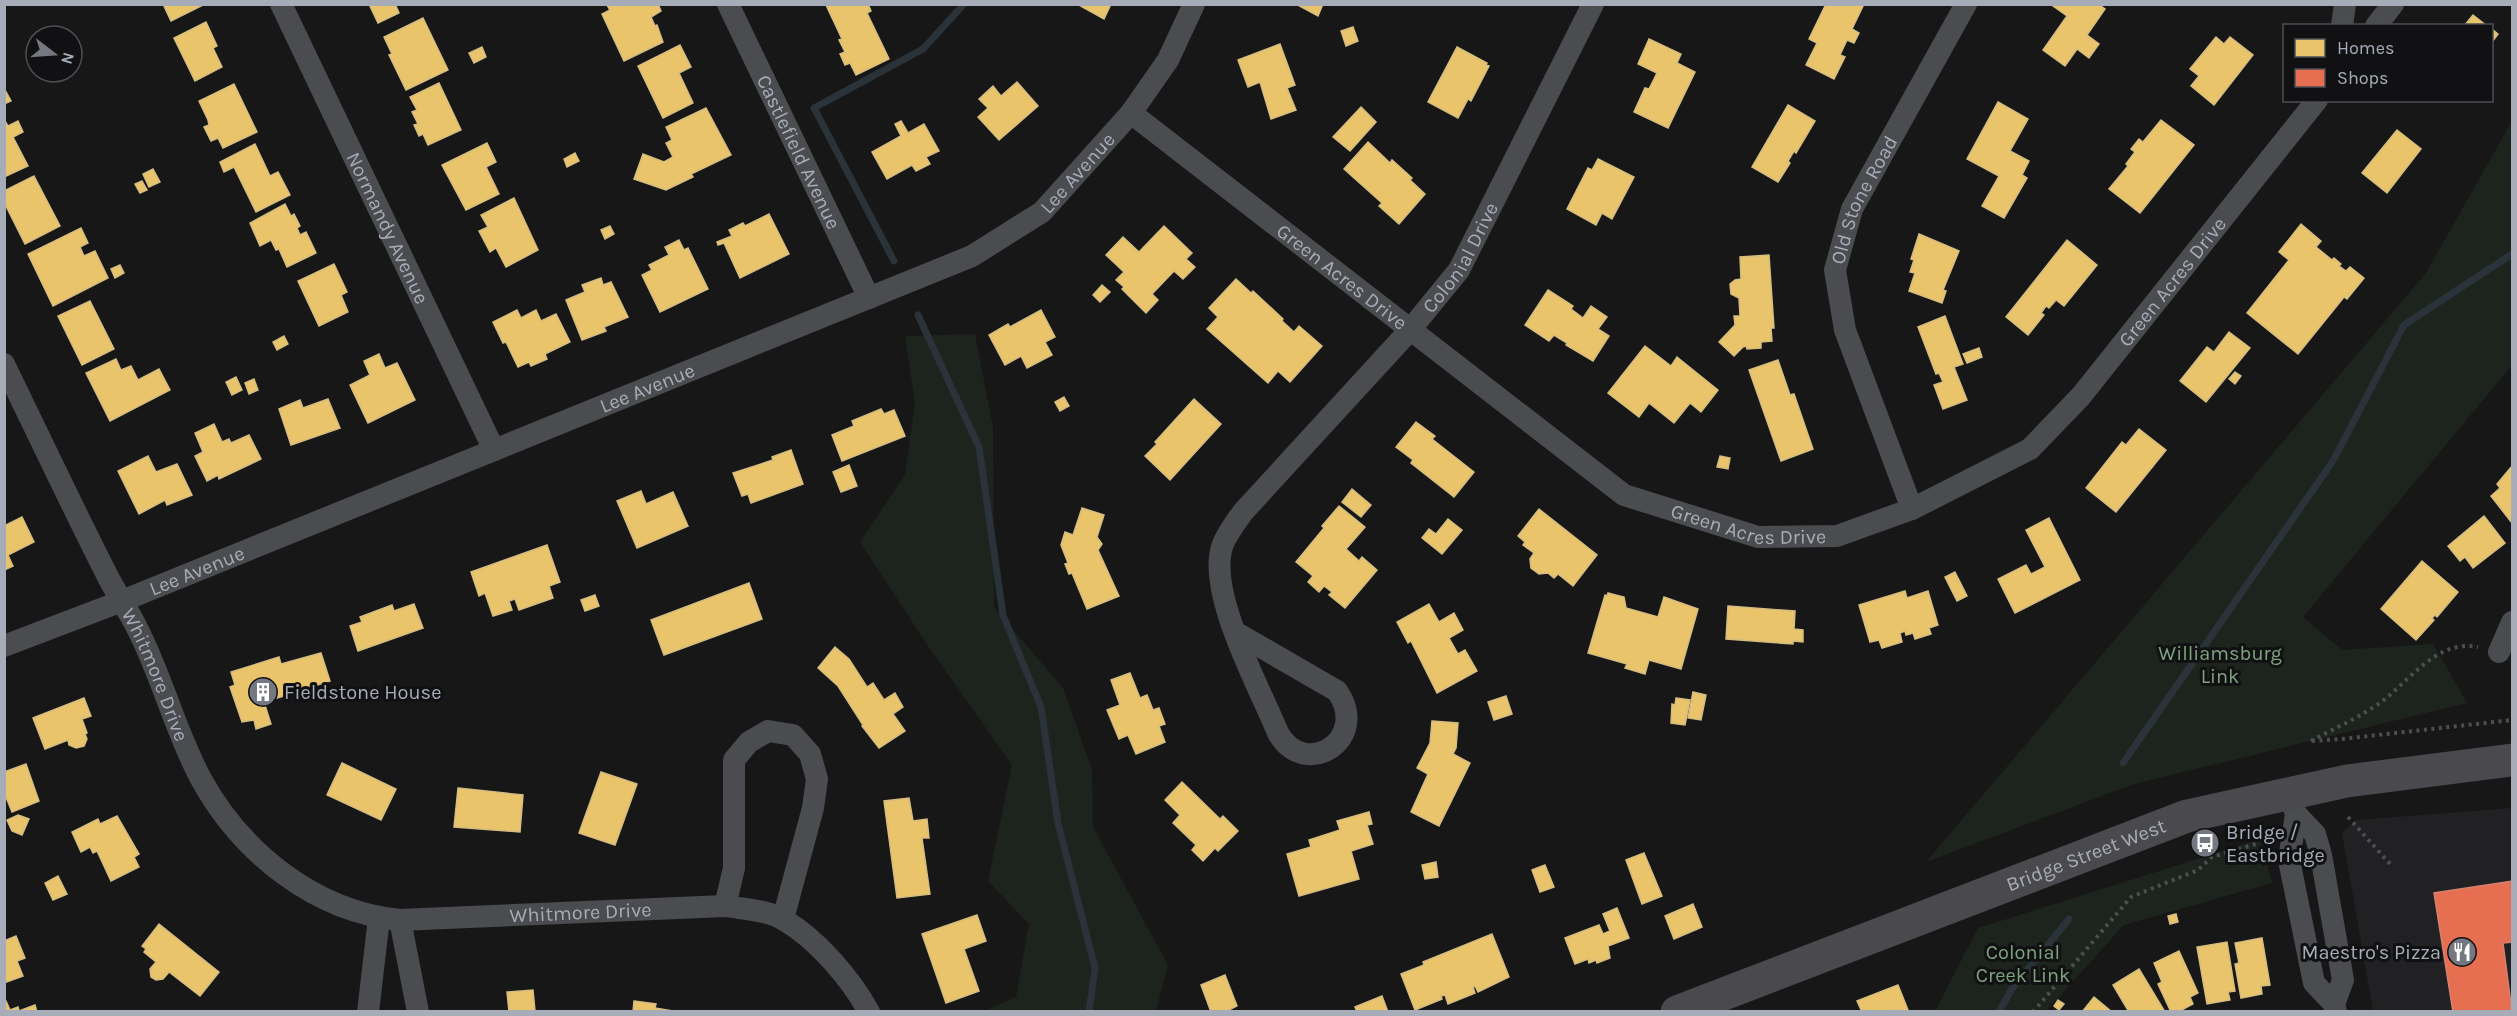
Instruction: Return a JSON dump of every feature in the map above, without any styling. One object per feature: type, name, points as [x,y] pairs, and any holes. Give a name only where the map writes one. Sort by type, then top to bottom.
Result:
[{"type":"main road","name":"Bridge Street West","points":[[1677,1011],[2187,816],[2292,803],[2383,775],[2512,760]]},
{"type":"street","name":"Normandy Avenue","points":[[281,4],[494,450]]},
{"type":"street","name":"Castlefield Avenue","points":[[728,4],[869,298]]},
{"type":"street","name":"Lee Avenue","points":[[4,646],[122,601],[972,256],[1042,212],[1131,113],[1168,60],[1194,4]]},
{"type":"street","name":"Colonial Drive","points":[[1235,632],[1337,692],[1344,701],[1347,713],[1344,733],[1336,744],[1325,752],[1311,754],[1292,749],[1281,739],[1235,632],[1220,581],[1222,545],[1244,512],[1410,330],[1460,270],[1593,4]]},
{"type":"street","name":"Old Stone Road","points":[[1912,509],[1845,330],[1835,270],[1852,208],[1966,4]]},
{"type":"street","points":[[2342,24],[2345,4]]},
{"type":"street","points":[[2378,24],[2393,4]]},
{"type":"street","name":"Green Acres Drive","points":[[1131,113],[1624,495],[1758,537],[1837,536],[1912,509],[2030,448],[2081,396],[2315,102]]},
{"type":"street","name":"Whitmore Drive","points":[[4,364],[107,575],[138,629],[201,778],[234,831],[270,865],[314,895],[390,919],[725,906],[783,919],[817,946],[856,988],[868,1011]]},
{"type":"street","points":[[2499,651],[2512,622]]},
{"type":"street","points":[[725,906],[734,868],[734,760],[750,742],[768,731],[794,735],[810,754],[817,779],[813,808],[783,919]]},
{"type":"street","points":[[2292,803],[2289,860],[2314,982],[2335,1008]]},
{"type":"street","points":[[2292,803],[2315,834],[2321,855],[2343,980],[2335,1008]]},
{"type":"street","points":[[368,1011],[390,919]]},
{"type":"street","points":[[390,919],[418,1011]]},
{"type":"path","points":[[2499,651],[2464,645],[2441,652],[2377,705],[2311,741],[2512,720]]},
{"type":"path","points":[[2348,817],[2391,865]]},
{"type":"path","points":[[2033,1011],[2131,897],[2198,870],[2212,857],[2256,844],[2262,837]]},
{"type":"shaded area","points":[[2512,808],[2512,1011],[2373,1011],[2342,833],[2356,820]]},
{"type":"green space","name":"Williamsburg Link","points":[[2512,121],[2512,365],[2303,617],[2342,650],[2433,644],[2467,703],[2134,784],[1926,862],[2426,273]]},
{"type":"green space","points":[[975,334],[993,427],[994,607],[1063,688],[1092,770],[1093,827],[1168,965],[1156,1011],[985,1011],[1016,997],[1029,924],[988,881],[1012,765],[926,643],[860,542],[905,475],[915,404],[905,336]]},
{"type":"green space","name":"Colonial Creek Link","points":[[2261,839],[2272,883],[2124,925],[2046,1011],[1935,1011],[1978,928]]},
{"type":"building: Homes","points":[[163,4],[203,4],[203,5],[171,21]]},
{"type":"building: Homes","points":[[369,4],[395,4],[399,13],[378,23]]},
{"type":"building: Homes","points":[[658,4],[661,11],[651,17],[655,26],[657,25],[663,42],[624,61],[602,14],[610,10],[607,5]]},
{"type":"building: Homes","points":[[868,4],[871,11],[867,13],[889,59],[856,75],[850,63],[845,65],[840,54],[845,52],[839,40],[842,39],[826,5]]},
{"type":"building: Homes","points":[[1077,4],[1111,4],[1104,19]]},
{"type":"building: Homes","points":[[1296,4],[1323,4],[1318,16]]},
{"type":"building: Homes","points":[[1826,4],[1864,4],[1852,29],[1859,33],[1854,43],[1847,40],[1840,55],[1845,57],[1834,79],[1806,65],[1817,43],[1809,39]]},
{"type":"building: Homes","points":[[2055,4],[2098,4],[2105,9],[2087,35],[2099,44],[2089,58],[2077,49],[2065,66],[2043,50],[2067,16],[2053,6]]},
{"type":"building: Homes","points":[[2473,15],[2484,24],[2466,24]]},
{"type":"building: Homes","points":[[423,18],[448,70],[406,90],[389,55],[392,54],[384,37]]},
{"type":"building: Homes","points":[[206,22],[217,46],[213,48],[222,67],[195,81],[174,38]]},
{"type":"building: Homes","points":[[1353,27],[1358,41],[1346,46],[1341,31]]},
{"type":"building: Homes","points":[[2493,30],[2498,34],[2493,41]]},
{"type":"building: Homes","points":[[2216,37],[2224,44],[2230,37],[2253,55],[2214,105],[2191,86],[2199,76],[2190,69]]},
{"type":"building: Homes","points":[[1649,39],[1681,54],[1677,63],[1695,72],[1668,128],[1634,112],[1645,88],[1649,89],[1657,73],[1638,64]]},
{"type":"building: Homes","points":[[1280,44],[1295,85],[1287,88],[1296,110],[1271,119],[1260,82],[1248,87],[1238,60]]},
{"type":"building: Homes","points":[[680,45],[691,67],[679,73],[693,103],[663,118],[638,66]]},
{"type":"building: Homes","points":[[482,47],[486,57],[474,63],[469,53]]},
{"type":"building: Homes","points":[[1457,47],[1489,66],[1471,101],[1468,99],[1458,118],[1428,102]]},
{"type":"building: Homes","points":[[1017,82],[1038,106],[999,140],[978,117],[988,108],[979,99],[993,86],[1001,96]]},
{"type":"building: Homes","points":[[439,83],[461,130],[428,145],[423,134],[419,136],[414,125],[418,124],[412,112],[417,110],[410,97]]},
{"type":"building: Homes","points":[[234,84],[257,132],[223,148],[218,138],[211,141],[204,127],[209,125],[208,120],[199,101]]},
{"type":"building: Homes","points":[[4,88],[11,101],[4,104]]},
{"type":"building: Homes","points":[[1998,102],[2028,119],[2010,151],[2029,161],[2022,175],[2027,178],[2004,218],[1982,206],[1999,176],[1967,159]]},
{"type":"building: Homes","points":[[1788,105],[1815,121],[1796,153],[1794,151],[1788,161],[1790,163],[1778,182],[1752,167]]},
{"type":"building: Homes","points":[[1361,107],[1376,122],[1350,151],[1333,137]]},
{"type":"building: Homes","points":[[706,108],[731,155],[691,174],[693,177],[666,190],[634,179],[643,154],[664,162],[673,157],[666,143],[672,140],[666,127]]},
{"type":"building: Homes","points":[[4,119],[8,126],[18,121],[23,132],[13,137],[28,166],[4,177]]},
{"type":"building: Homes","points":[[2161,120],[2194,145],[2140,213],[2109,189],[2128,166],[2126,164],[2135,152],[2131,149],[2139,139],[2143,142]]},
{"type":"building: Homes","points":[[901,121],[908,133],[924,124],[939,151],[926,157],[930,164],[916,171],[912,165],[887,179],[872,152],[901,136],[895,124]]},
{"type":"building: Homes","points":[[2397,130],[2421,149],[2387,193],[2362,173]]},
{"type":"building: Homes","points":[[1368,142],[1390,163],[1392,160],[1412,178],[1410,180],[1425,194],[1399,224],[1379,206],[1382,203],[1344,169]]},
{"type":"building: Homes","points":[[487,143],[496,162],[486,167],[499,194],[466,210],[442,165]]},
{"type":"building: Homes","points":[[255,144],[270,176],[278,172],[290,195],[256,212],[234,167],[224,172],[220,162]]},
{"type":"building: Homes","points":[[575,153],[579,161],[567,167],[564,159]]},
{"type":"building: Homes","points":[[1598,159],[1634,177],[1612,219],[1602,213],[1596,225],[1567,209],[1588,168],[1592,170]]},
{"type":"building: Homes","points":[[153,169],[160,182],[149,187],[143,174]]},
{"type":"building: Homes","points":[[34,176],[60,226],[25,244],[4,202],[4,191]]},
{"type":"building: Homes","points":[[142,181],[147,190],[140,193],[135,184]]},
{"type":"building: Homes","points":[[514,198],[538,250],[506,267],[496,248],[490,252],[479,231],[488,227],[481,215]]},
{"type":"building: Homes","points":[[285,204],[291,216],[294,214],[300,226],[297,228],[300,235],[306,232],[316,253],[287,267],[279,249],[276,250],[271,240],[260,246],[250,223]]},
{"type":"building: Homes","points":[[769,214],[789,254],[740,278],[724,243],[718,245],[717,242],[732,236],[729,230],[743,223],[745,226]]},
{"type":"building: Homes","points":[[2301,224],[2321,241],[2316,247],[2332,260],[2334,258],[2346,271],[2350,267],[2364,278],[2347,299],[2344,297],[2298,354],[2247,313],[2289,260],[2279,252]]},
{"type":"building: Homes","points":[[610,226],[614,234],[605,239],[601,230]]},
{"type":"building: Homes","points":[[1164,226],[1192,253],[1186,259],[1195,267],[1183,279],[1174,271],[1152,294],[1158,300],[1146,313],[1122,289],[1124,287],[1116,280],[1124,272],[1106,255],[1123,237],[1139,252]]},
{"type":"building: Homes","points":[[81,228],[88,243],[80,247],[84,256],[95,251],[108,278],[53,306],[28,254]]},
{"type":"building: Homes","points":[[1919,234],[1959,251],[1943,290],[1946,291],[1942,303],[1909,291],[1915,273],[1910,272],[1914,260],[1911,259]]},
{"type":"building: Homes","points":[[679,240],[684,250],[688,248],[708,289],[660,312],[642,275],[652,270],[649,265],[669,255],[665,247]]},
{"type":"building: Homes","points":[[2067,240],[2097,265],[2064,306],[2056,300],[2049,308],[2046,306],[2041,313],[2044,315],[2028,335],[2006,317]]},
{"type":"building: Homes","points":[[1769,255],[1774,328],[1771,328],[1772,341],[1761,342],[1761,348],[1743,347],[1734,356],[1719,342],[1735,325],[1734,316],[1740,316],[1739,298],[1731,294],[1730,284],[1741,279],[1740,257]]},
{"type":"building: Homes","points":[[334,264],[347,292],[341,295],[348,312],[319,326],[298,281]]},
{"type":"building: Homes","points":[[120,265],[124,273],[115,278],[111,269]]},
{"type":"building: Homes","points":[[601,278],[603,285],[611,282],[628,317],[604,327],[606,331],[582,340],[566,300],[585,292],[582,285]]},
{"type":"building: Homes","points":[[1236,279],[1251,293],[1253,291],[1294,332],[1299,326],[1322,346],[1290,382],[1278,371],[1268,383],[1207,329],[1218,317],[1209,308]]},
{"type":"building: Homes","points":[[1102,285],[1110,292],[1100,302],[1093,295]]},
{"type":"building: Homes","points":[[1548,290],[1573,306],[1571,309],[1583,318],[1591,306],[1607,317],[1598,329],[1609,336],[1593,361],[1554,335],[1549,341],[1525,325]]},
{"type":"building: Homes","points":[[90,301],[114,349],[82,365],[58,316]]},
{"type":"building: Homes","points":[[517,310],[521,318],[536,310],[541,321],[556,314],[570,342],[545,354],[547,359],[531,366],[529,362],[518,367],[493,322]]},
{"type":"building: Homes","points":[[1041,310],[1055,337],[1045,342],[1052,355],[1027,368],[1021,356],[1005,365],[989,335],[1008,324],[1010,327]]},
{"type":"building: Homes","points":[[1945,316],[1963,364],[1954,367],[1967,400],[1943,409],[1934,385],[1943,382],[1939,373],[1936,374],[1918,327]]},
{"type":"building: Homes","points":[[2229,332],[2250,348],[2206,402],[2180,381],[2207,347],[2214,352]]},
{"type":"building: Homes","points":[[284,336],[288,344],[277,350],[273,342]]},
{"type":"building: Homes","points":[[1645,346],[1671,366],[1677,357],[1718,390],[1701,412],[1690,403],[1674,423],[1649,403],[1639,417],[1608,393]]},
{"type":"building: Homes","points":[[1979,348],[1982,357],[1967,363],[1963,354]]},
{"type":"building: Homes","points":[[379,354],[385,368],[397,363],[415,400],[368,423],[350,385],[370,375],[364,361]]},
{"type":"building: Homes","points":[[116,359],[121,370],[131,366],[138,380],[159,369],[170,390],[110,421],[86,373]]},
{"type":"building: Homes","points":[[1778,360],[1790,395],[1794,394],[1813,449],[1781,461],[1749,370]]},
{"type":"building: Homes","points":[[2235,372],[2241,376],[2235,384],[2229,379]]},
{"type":"building: Homes","points":[[236,377],[242,390],[232,395],[226,382]]},
{"type":"building: Homes","points":[[254,379],[258,390],[249,394],[245,383]]},
{"type":"building: Homes","points":[[1064,397],[1069,406],[1060,411],[1055,402]]},
{"type":"building: Homes","points":[[328,399],[340,428],[291,445],[279,409],[300,400],[303,408]]},
{"type":"building: Homes","points":[[1194,399],[1221,424],[1170,480],[1145,456]]},
{"type":"building: Homes","points":[[881,409],[884,414],[894,410],[905,436],[842,461],[832,435],[854,426],[852,421]]},
{"type":"building: Homes","points":[[1416,422],[1435,436],[1432,439],[1474,472],[1454,497],[1411,463],[1413,460],[1396,447]]},
{"type":"building: Homes","points":[[214,424],[222,442],[229,439],[231,443],[249,435],[261,459],[219,479],[218,475],[207,481],[195,456],[203,452],[195,433]]},
{"type":"building: Homes","points":[[2139,429],[2166,450],[2116,512],[2086,488],[2122,442],[2126,445]]},
{"type":"building: Homes","points":[[791,450],[803,484],[751,503],[748,494],[742,496],[733,473],[773,460],[772,457]]},
{"type":"building: Homes","points":[[148,456],[156,472],[177,464],[192,495],[167,505],[165,500],[139,514],[118,471]]},
{"type":"building: Homes","points":[[1720,456],[1730,458],[1728,469],[1717,467]]},
{"type":"building: Homes","points":[[849,465],[857,486],[841,492],[833,472]]},
{"type":"building: Homes","points":[[2512,466],[2512,523],[2491,496],[2500,488],[2497,484]]},
{"type":"building: Homes","points":[[1352,489],[1371,505],[1361,517],[1342,502]]},
{"type":"building: Homes","points":[[641,491],[646,504],[673,492],[688,526],[637,548],[617,501]]},
{"type":"building: Homes","points":[[1339,506],[1365,527],[1346,549],[1359,561],[1362,557],[1377,570],[1345,608],[1329,595],[1332,592],[1324,586],[1319,592],[1308,582],[1313,576],[1296,562]]},
{"type":"building: Homes","points":[[1082,508],[1104,515],[1097,537],[1102,544],[1098,550],[1119,596],[1087,609],[1072,573],[1069,574],[1065,564],[1068,563],[1061,545],[1065,532],[1073,535]]},
{"type":"building: Homes","points":[[1539,509],[1597,555],[1573,586],[1558,574],[1554,578],[1548,573],[1539,574],[1531,568],[1530,559],[1534,553],[1523,545],[1525,542],[1518,536]]},
{"type":"building: Homes","points":[[2484,516],[2505,543],[2473,568],[2465,557],[2460,561],[2448,546]]},
{"type":"building: Homes","points":[[22,517],[34,542],[8,555],[13,566],[4,570],[4,526]]},
{"type":"building: Homes","points":[[2049,518],[2080,580],[2015,613],[1998,579],[2026,565],[2031,574],[2045,567],[2026,530]]},
{"type":"building: Homes","points":[[1448,519],[1462,530],[1442,554],[1422,538],[1429,529],[1436,534]]},
{"type":"building: Homes","points":[[547,545],[560,582],[549,586],[553,598],[519,610],[515,599],[509,601],[512,610],[493,616],[485,593],[479,596],[471,572]]},
{"type":"building: Homes","points":[[2422,561],[2458,592],[2437,617],[2435,615],[2432,618],[2434,620],[2416,640],[2381,609]]},
{"type":"building: Homes","points":[[1955,572],[1967,596],[1957,601],[1945,577]]},
{"type":"building: Homes","points":[[749,583],[762,619],[664,655],[651,620]]},
{"type":"building: Homes","points":[[1905,591],[1907,598],[1928,591],[1938,625],[1929,628],[1931,634],[1915,639],[1913,633],[1906,635],[1905,631],[1900,633],[1902,642],[1882,648],[1879,640],[1870,642],[1859,605]]},
{"type":"building: Homes","points":[[1608,593],[1624,597],[1626,608],[1658,617],[1664,597],[1698,609],[1681,669],[1649,660],[1645,674],[1625,668],[1627,664],[1588,653],[1605,595],[1607,596]]},
{"type":"building: Homes","points":[[595,595],[599,606],[585,611],[581,600]]},
{"type":"building: Homes","points":[[414,604],[423,628],[358,651],[350,626],[362,622],[360,617],[392,605],[394,611]]},
{"type":"building: Homes","points":[[1429,604],[1439,622],[1454,613],[1463,630],[1449,638],[1458,654],[1465,650],[1477,671],[1437,693],[1411,641],[1408,643],[1397,622]]},
{"type":"building: Homes","points":[[1728,606],[1795,611],[1794,629],[1803,630],[1803,642],[1793,641],[1793,644],[1726,639]]},
{"type":"building: Homes","points":[[835,647],[849,659],[867,687],[873,683],[884,700],[895,693],[903,707],[893,714],[905,731],[879,748],[862,726],[838,686],[818,668]]},
{"type":"building: Homes","name":"Fieldstone House","points":[[321,653],[330,681],[314,686],[315,690],[301,694],[300,691],[264,702],[271,724],[256,729],[254,720],[242,722],[230,687],[235,685],[231,672],[279,657],[281,664]]},
{"type":"building: Homes","points":[[1130,673],[1140,698],[1147,695],[1153,710],[1159,708],[1165,724],[1159,726],[1165,742],[1136,754],[1128,735],[1119,739],[1107,710],[1120,705],[1111,680]]},
{"type":"building: Homes","points":[[1693,692],[1706,695],[1701,720],[1688,718]]},
{"type":"building: Homes","points":[[1506,696],[1512,714],[1494,720],[1488,702]]},
{"type":"building: Homes","points":[[84,698],[91,716],[82,719],[87,733],[84,746],[76,748],[69,745],[68,740],[45,749],[33,718]]},
{"type":"building: Homes","points":[[1676,698],[1690,700],[1685,725],[1671,723],[1672,704],[1675,705]]},
{"type":"building: Homes","points":[[1432,721],[1458,723],[1456,748],[1453,754],[1470,763],[1439,826],[1411,812],[1428,774],[1417,768],[1430,743]]},
{"type":"building: Homes","points":[[342,763],[396,789],[381,820],[327,795]]},
{"type":"building: Homes","points":[[26,764],[39,801],[12,812],[4,792],[4,772]]},
{"type":"building: Homes","points":[[601,772],[637,784],[615,845],[579,833]]},
{"type":"building: Homes","points":[[1182,782],[1220,819],[1223,816],[1238,831],[1218,851],[1215,848],[1203,861],[1192,850],[1196,845],[1173,823],[1180,815],[1165,800]]},
{"type":"building: Homes","points":[[458,788],[523,795],[520,832],[454,827]]},
{"type":"building: Homes","points":[[909,798],[913,821],[927,819],[929,838],[922,838],[930,894],[897,898],[884,801]]},
{"type":"building: Homes","points":[[1369,812],[1372,824],[1367,825],[1373,844],[1351,851],[1359,879],[1299,896],[1287,854],[1311,847],[1309,840],[1340,830],[1337,821]]},
{"type":"building: Homes","points":[[18,815],[29,819],[22,835],[12,831],[7,820]]},
{"type":"building: Homes","points":[[117,816],[139,854],[134,857],[139,867],[111,881],[97,851],[93,853],[90,847],[81,852],[72,832],[98,819],[100,824]]},
{"type":"building: Homes","points":[[1644,853],[1662,896],[1642,904],[1626,860]]},
{"type":"building: Homes","points":[[1436,862],[1438,877],[1425,879],[1422,865]]},
{"type":"building: Homes","points":[[1545,865],[1554,887],[1540,892],[1532,870]]},
{"type":"building: Homes","points":[[58,876],[67,894],[53,900],[45,883]]},
{"type":"building: Homes","points":[[1693,904],[1702,927],[1674,939],[1665,916]]},
{"type":"building: Homes","points":[[1617,908],[1629,938],[1608,946],[1610,958],[1597,963],[1596,960],[1589,963],[1588,959],[1575,964],[1565,938],[1599,925],[1603,934],[1610,931],[1603,914]]},
{"type":"building: Homes","points":[[2176,914],[2178,922],[2170,924],[2168,916]]},
{"type":"building: Homes","points":[[977,915],[986,941],[964,949],[979,991],[946,1003],[922,934]]},
{"type":"building: Homes","points":[[159,924],[219,972],[200,996],[169,972],[163,979],[156,980],[151,977],[150,969],[156,962],[144,952],[146,949],[142,946]]},
{"type":"building: Homes","points":[[1492,934],[1509,977],[1478,992],[1475,986],[1473,987],[1475,993],[1448,1004],[1445,995],[1441,996],[1442,999],[1415,1010],[1401,974],[1424,965],[1423,962]]},
{"type":"building: Homes","points":[[16,936],[25,958],[17,961],[23,976],[4,983],[4,941]]},
{"type":"building: Homes","points":[[2262,938],[2270,985],[2261,986],[2262,994],[2241,998],[2235,964],[2239,963],[2235,943]]},
{"type":"building: Homes","points":[[2227,942],[2235,991],[2228,992],[2230,1000],[2207,1004],[2197,947]]},
{"type":"building: Homes","points":[[2179,951],[2198,993],[2190,997],[2193,1004],[2178,1012],[2171,1012],[2158,984],[2162,982],[2154,963]]},
{"type":"building: Homes","points":[[2139,969],[2165,1012],[2129,1012],[2113,985]]},
{"type":"building: Homes","points":[[1225,975],[1237,1006],[1225,1012],[1211,1012],[1201,985]]},
{"type":"building: Homes","points":[[1898,985],[1908,1010],[1862,1012],[1857,1001]]},
{"type":"building: Homes","points":[[533,990],[535,1011],[538,1012],[509,1012],[507,992]]},
{"type":"building: Homes","points":[[1382,996],[1388,1012],[1357,1012],[1355,1007]]},
{"type":"building: Homes","points":[[2094,997],[2112,1012],[2082,1012]]},
{"type":"building: Homes","points":[[2058,1000],[2064,1004],[2059,1010],[2054,1006]]},
{"type":"building: Homes","points":[[4,1001],[10,1010],[18,1007],[19,1011],[35,1005],[37,1012],[4,1012]]},
{"type":"building: Homes","points":[[634,1001],[656,1004],[655,1008],[679,1012],[633,1012]]},
{"type":"building: Shops","points":[[2512,881],[2512,942],[2503,943],[2512,1012],[2453,1012],[2434,893]]},
{"type":"waterway","points":[[894,261],[814,108],[923,49],[964,4]]},
{"type":"waterway","points":[[2123,763],[2333,461],[2404,325],[2512,254]]},
{"type":"waterway","points":[[918,315],[979,447],[1003,615],[1041,707],[1058,823],[1095,968],[1089,1012]]},
{"type":"waterway","points":[[1999,1012],[2011,990],[2069,919]]},
{"type":"place","name":"Fieldstone House","points":[[263,692]]},
{"type":"place","name":"Bridge / Eastbridge","points":[[2205,843]]},
{"type":"place","name":"Maestro's Pizza","points":[[2462,952]]}]
